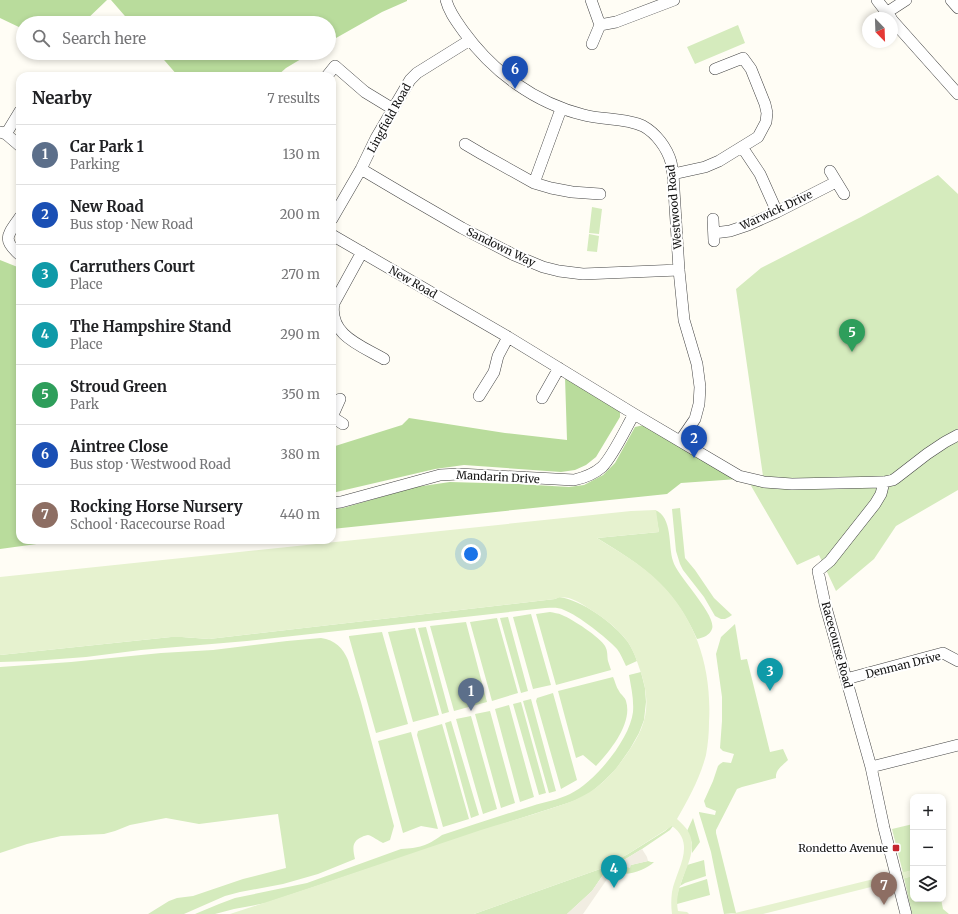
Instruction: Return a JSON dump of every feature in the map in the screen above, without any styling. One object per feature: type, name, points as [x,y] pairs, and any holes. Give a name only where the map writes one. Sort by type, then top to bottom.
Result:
[{"type":"street","name":"Westwood Road","points":[[446,0],[453,16],[470,40],[500,72],[528,92],[561,109],[597,118],[630,122],[643,126],[663,145],[671,162],[684,320],[697,364],[700,387],[699,404],[695,419],[680,441]]},
{"type":"street","points":[[591,0],[600,25],[592,44]]},
{"type":"street","points":[[600,25],[616,22],[674,0]]},
{"type":"street","points":[[876,0],[886,12]]},
{"type":"street","points":[[895,12],[906,0]]},
{"type":"street","points":[[951,0],[958,8]]},
{"type":"street","points":[[898,26],[958,94]]},
{"type":"street","name":"Lingfield Road","points":[[336,212],[407,84],[417,73],[470,40]]},
{"type":"street","points":[[672,174],[705,167],[719,161],[758,137],[766,122],[767,113],[765,104],[751,69],[743,58],[715,69]]},
{"type":"street","points":[[330,72],[336,63],[365,92],[393,109]]},
{"type":"street","points":[[534,182],[561,109]]},
{"type":"street","points":[[16,116],[3,133],[16,143]]},
{"type":"street","points":[[465,144],[534,182],[551,188],[572,192],[600,194]]},
{"type":"street","points":[[742,147],[760,174],[777,212]]},
{"type":"street","name":"Sandown Way","points":[[361,169],[462,228],[514,255],[543,267],[583,274],[679,270]]},
{"type":"street","points":[[830,171],[844,194]]},
{"type":"street","name":"Warwick Drive","points":[[713,219],[714,237],[748,225],[777,212],[836,182]]},
{"type":"street","points":[[16,223],[4,242],[16,252]]},
{"type":"street","name":"New Road","points":[[336,237],[508,337],[739,476],[764,482],[792,484],[884,482]]},
{"type":"street","points":[[336,298],[362,252]]},
{"type":"street","points":[[336,324],[343,334],[349,339],[384,359]]},
{"type":"street","points":[[478,396],[494,372],[498,356],[508,337]]},
{"type":"street","points":[[542,398],[559,368]]},
{"type":"street","points":[[336,408],[340,399]]},
{"type":"street","name":"Mandarin Drive","points":[[336,502],[440,475],[458,474],[566,480],[583,478],[602,467],[634,414]]},
{"type":"street","points":[[336,420],[343,424]]},
{"type":"street","points":[[884,482],[893,480],[945,442],[957,437]]},
{"type":"street","name":"Racecourse Road","points":[[884,482],[881,494],[875,504],[830,561],[818,571],[825,604],[871,767],[884,828],[906,914]]},
{"type":"street","name":"Denman Drive","points":[[846,679],[943,653],[958,661]]},
{"type":"street","points":[[871,767],[958,745]]},
{"type":"green space","points":[[0,0],[107,0],[90,16],[16,16],[16,26],[0,18]]},
{"type":"green space","points":[[111,0],[407,0],[382,12],[336,38],[336,16],[125,16]]},
{"type":"green space","points":[[738,25],[745,43],[695,64],[687,47]]},
{"type":"green space","points":[[164,60],[299,60],[282,72],[175,72]]},
{"type":"green space","points":[[938,175],[958,194],[958,490],[896,526],[874,559],[836,591],[819,555],[797,565],[750,484],[763,476],[736,289],[761,268],[861,217]]},
{"type":"green space","points":[[592,207],[602,209],[599,234],[589,233]]},
{"type":"green space","points":[[589,234],[599,236],[597,252],[587,251]]},
{"type":"green space","points":[[0,260],[16,266],[16,544],[37,544],[0,549]]},
{"type":"green space","points":[[565,377],[620,411],[620,417],[596,457],[586,465],[575,470],[561,472],[464,465],[435,469],[336,492],[336,446],[402,425],[409,418],[505,433],[567,440]]},
{"type":"green space","points":[[644,425],[738,479],[681,483],[667,494],[336,529],[336,509],[343,508],[416,487],[450,482],[569,487],[584,485],[603,475],[615,463],[635,427]]},
{"type":"green space","points":[[680,508],[685,558],[714,598],[732,615],[725,619],[715,616],[704,597],[680,564],[676,551],[672,509]]},
{"type":"green space","points":[[655,510],[665,519],[669,532],[673,561],[676,568],[703,605],[712,623],[711,631],[708,635],[702,638],[697,639],[678,605],[656,580],[629,558],[597,538],[659,532]]},
{"type":"green space","points":[[656,510],[659,532],[597,538],[630,558],[659,582],[672,597],[683,612],[692,629],[705,665],[708,683],[709,734],[706,755],[690,796],[677,819],[688,831],[692,842],[692,851],[679,890],[677,901],[678,911],[687,912],[689,914],[672,914],[672,892],[683,858],[684,849],[683,841],[679,833],[672,826],[628,854],[600,869],[474,914],[230,914],[481,830],[559,806],[590,792],[603,782],[621,762],[639,734],[645,715],[646,694],[637,661],[626,640],[606,620],[575,600],[563,597],[209,639],[171,637],[0,655],[0,577],[316,544],[336,544],[336,542],[631,511]]},
{"type":"green space","points":[[559,597],[578,603],[615,627],[628,642],[637,661],[626,666],[617,649],[600,633],[570,613],[559,608],[545,608],[86,657],[0,662],[0,655],[171,637],[209,639],[555,599]]},
{"type":"green space","points":[[550,612],[567,617],[598,638],[606,648],[611,670],[556,685],[536,614]]},
{"type":"green space","points":[[531,614],[551,685],[533,689],[513,617]]},
{"type":"green space","points":[[508,617],[528,691],[521,693],[500,618]]},
{"type":"green space","points":[[497,618],[518,693],[492,701],[470,622]]},
{"type":"green space","points":[[466,622],[487,702],[454,711],[430,626]]},
{"type":"green space","points":[[735,624],[741,660],[747,659],[770,752],[783,749],[788,760],[778,770],[776,778],[737,789],[716,830],[736,913],[724,914],[711,852],[699,812],[715,815],[716,811],[706,807],[704,801],[718,766],[723,762],[731,763],[734,754],[723,751],[720,748],[722,697],[716,654],[721,637]]},
{"type":"green space","points":[[426,627],[449,712],[442,714],[418,628]]},
{"type":"green space","points":[[415,628],[439,715],[413,722],[388,632]]},
{"type":"green space","points":[[382,632],[408,724],[376,733],[349,636]]},
{"type":"green space","points":[[321,638],[338,645],[348,660],[361,702],[394,826],[390,840],[383,843],[368,835],[364,836],[354,843],[353,849],[355,859],[318,874],[283,884],[225,896],[184,914],[148,914],[169,901],[177,898],[193,896],[243,879],[286,868],[278,814],[199,824],[166,818],[130,825],[104,834],[61,836],[27,844],[0,853],[0,667],[213,650]]},
{"type":"green space","points":[[641,672],[645,688],[646,702],[644,720],[639,733],[616,769],[588,795],[571,802],[266,903],[215,914],[195,914],[235,898],[307,883],[401,849],[423,846],[442,835],[570,794],[590,780],[600,770],[610,759],[625,735],[633,712],[633,698],[629,675]]},
{"type":"green space","points":[[613,677],[618,689],[626,701],[626,718],[619,736],[608,753],[596,766],[583,755],[576,758],[558,691]]},
{"type":"green space","points":[[553,693],[577,780],[561,789],[536,701],[537,698]]},
{"type":"green space","points":[[531,699],[556,791],[549,793],[523,701]]},
{"type":"green space","points":[[521,702],[546,793],[539,795],[513,704]]},
{"type":"green space","points":[[509,705],[534,797],[520,802],[495,709]]},
{"type":"green space","points":[[490,711],[515,803],[501,808],[475,714]]},
{"type":"green space","points":[[471,716],[497,809],[483,814],[456,719]]},
{"type":"green space","points":[[451,721],[479,815],[471,818],[445,723]]},
{"type":"green space","points":[[442,724],[469,819],[443,827],[417,735],[418,731]]},
{"type":"green space","points":[[411,732],[438,829],[421,826],[403,833],[378,741]]},
{"type":"green space","points":[[693,818],[700,842],[692,853],[692,843],[687,831]]},
{"type":"green space","points":[[672,825],[673,826],[670,830],[642,849],[607,869],[592,891],[567,914],[474,914],[600,869],[628,854]]},
{"type":"green space","points":[[910,825],[910,871],[903,873],[892,829]]},
{"type":"green space","points":[[704,860],[706,876],[680,886],[687,865]]},
{"type":"green space","points":[[648,861],[654,862],[651,865],[633,873],[623,874],[614,869],[622,867]]},
{"type":"green space","points":[[910,871],[910,877],[763,914],[731,914]]},
{"type":"green space","points":[[910,877],[910,902],[942,902],[943,909],[949,914],[912,914],[904,878]]},
{"type":"green space","points":[[707,879],[710,895],[677,904],[679,888]]},
{"type":"shaded area","points":[[642,849],[648,861],[631,865],[630,868],[626,867],[626,865],[614,869],[583,914],[567,914],[592,891],[607,869]]},
{"type":"place","name":"Aintree Close","points":[[515,89]]},
{"type":"place","name":"Stroud Green","points":[[852,352]]},
{"type":"place","name":"New Road","points":[[694,458]]},
{"type":"place","name":"Carruthers Court","points":[[770,691]]},
{"type":"place","name":"Car Park 1","points":[[471,711]]},
{"type":"place","name":"Rondetto Avenue","points":[[896,848]]},
{"type":"place","name":"The Hampshire Stand","points":[[614,888]]},
{"type":"place","name":"Rocking Horse Nursery","points":[[884,905]]}]
